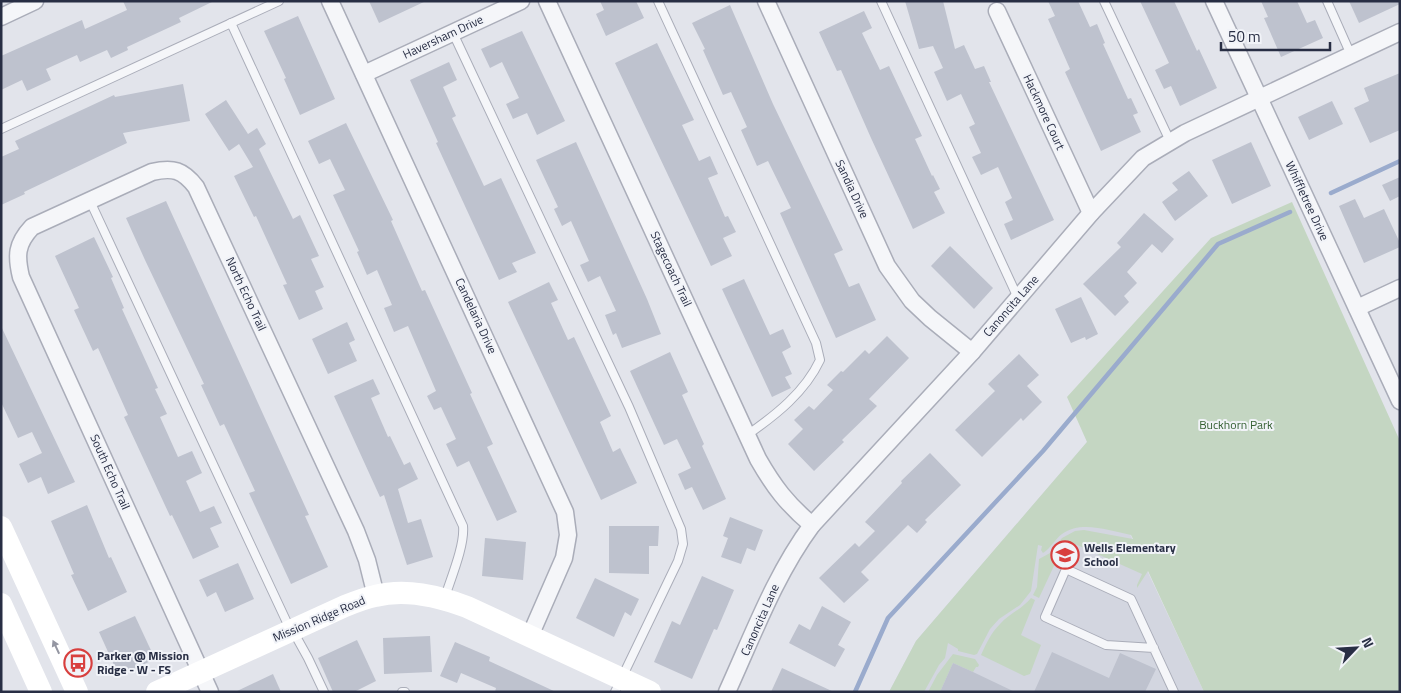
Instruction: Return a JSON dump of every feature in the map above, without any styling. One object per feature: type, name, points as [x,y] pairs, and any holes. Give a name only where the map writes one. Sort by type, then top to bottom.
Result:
[{"type":"street","points":[[6,12],[36,1]]},
{"type":"street","name":"Candelaria Drive","points":[[330,1],[565,512],[568,536],[564,558],[530,636]]},
{"type":"street","name":"Haversham Drive","points":[[364,74],[521,1]]},
{"type":"street","name":"Stagecoach Trail","points":[[547,1],[758,460],[774,486],[792,509],[812,525]]},
{"type":"street","name":"Sandia Drive","points":[[766,1],[887,266],[912,301],[972,352]]},
{"type":"street","name":"Whiffletree Drive","points":[[1214,1],[1400,401]]},
{"type":"street","name":"Hackmore Court","points":[[997,11],[1091,213]]},
{"type":"street","name":"Canoncita Lane","points":[[727,692],[782,572],[796,546],[812,525],[972,352],[1091,213],[1143,158],[1170,141],[1400,32]]},
{"type":"street","name":"North Echo Trail","points":[[18,249],[23,237],[32,227],[152,172],[166,169],[178,171],[189,177],[196,187],[356,531],[367,560],[376,596]]},
{"type":"street","name":"South Echo Trail","points":[[18,249],[18,263],[22,277],[210,692]]},
{"type":"street","points":[[1357,308],[1400,288]]},
{"type":"street","points":[[1,527],[77,692]]},
{"type":"street","name":"Mission Ridge Road","points":[[157,692],[345,606],[376,596],[402,592],[445,599],[488,616],[530,636],[618,685],[650,692]]},
{"type":"street","points":[[1,604],[41,692]]},
{"type":"lane","points":[[1,129],[279,1]]},
{"type":"lane","points":[[658,1],[816,343],[820,360],[812,376],[786,405],[773,418],[747,435]]},
{"type":"lane","points":[[881,1],[1018,298]]},
{"type":"lane","points":[[1104,1],[1170,141]]},
{"type":"lane","points":[[1327,1],[1351,55]]},
{"type":"lane","points":[[231,23],[464,526],[464,533],[445,599]]},
{"type":"lane","points":[[453,33],[629,407],[681,529],[683,544],[678,561],[618,685]]},
{"type":"lane","points":[[90,201],[291,630],[308,658],[324,692]]},
{"type":"lane","points":[[1154,648],[1106,645],[1045,617],[1066,569],[1131,598],[1154,648],[1174,692]]},
{"type":"shaded area","name":"Wells Elementary School","points":[[1087,442],[1204,692],[889,692],[916,641]]},
{"type":"green space","name":"Buckhorn Park","points":[[1292,202],[1400,441],[1400,692],[1204,692],[1148,571],[1137,588],[1142,574],[1066,540],[1039,598],[1033,595],[1037,587],[1039,559],[1050,553],[1062,538],[1075,531],[1084,530],[1133,539],[1131,535],[1087,527],[1070,530],[1062,534],[1043,553],[1041,550],[1042,546],[1038,545],[1031,591],[1020,605],[999,619],[990,629],[977,654],[958,651],[958,649],[948,643],[945,658],[924,692],[889,692],[916,641],[1087,442],[1067,397],[1211,238]]},
{"type":"green space","points":[[1031,598],[1035,600],[1021,635],[1041,645],[1030,674],[1024,676],[981,655],[997,627]]},
{"type":"green space","points":[[953,654],[975,659],[979,665],[973,672],[953,663],[940,692],[928,692],[937,675]]},
{"type":"building","points":[[123,1],[214,1],[179,18],[181,22],[127,47],[128,50],[111,58],[107,50],[80,62],[77,55],[46,69],[51,80],[27,91],[22,80],[1,90],[1,56],[82,20],[85,29],[127,10]]},
{"type":"building","points":[[369,1],[426,1],[379,23]]},
{"type":"building","points":[[600,1],[636,1],[644,18],[606,36],[596,14],[604,10]]},
{"type":"building","points":[[905,1],[943,1],[955,49],[964,45],[975,69],[984,66],[991,82],[989,82],[1054,220],[1011,240],[1004,224],[1013,220],[1005,202],[1012,198],[998,167],[981,175],[972,157],[981,153],[969,127],[975,124],[961,94],[947,101],[934,72],[943,68],[933,46],[919,49]]},
{"type":"building","points":[[1048,1],[1078,1],[1090,27],[1097,24],[1105,43],[1103,44],[1128,99],[1131,98],[1138,113],[1133,115],[1141,132],[1101,151],[1065,72],[1070,69],[1048,19],[1055,16]]},
{"type":"building","points":[[1140,1],[1174,1],[1197,51],[1199,49],[1217,88],[1180,106],[1171,86],[1164,89],[1155,70],[1169,63]]},
{"type":"building","points":[[1261,1],[1297,1],[1307,23],[1315,20],[1323,38],[1281,57],[1264,18],[1268,17]]},
{"type":"building","points":[[1349,1],[1400,1],[1400,4],[1359,23]]},
{"type":"building","points":[[730,5],[773,104],[843,250],[834,254],[849,287],[859,283],[876,320],[836,338],[780,213],[791,208],[768,161],[757,166],[741,130],[747,127],[731,92],[723,95],[703,50],[705,49],[692,23]]},
{"type":"building","points":[[864,11],[872,28],[862,33],[880,70],[889,66],[922,136],[915,139],[940,189],[934,192],[945,213],[913,229],[841,70],[837,71],[819,32]]},
{"type":"building","points":[[298,16],[335,99],[300,115],[284,79],[286,78],[264,31]]},
{"type":"building","points":[[522,31],[565,121],[537,135],[527,113],[513,119],[506,104],[519,98],[502,62],[490,68],[481,49]]},
{"type":"building","points":[[657,43],[694,120],[682,125],[699,161],[710,156],[718,174],[708,178],[725,217],[728,216],[736,232],[723,238],[732,256],[711,266],[615,63]]},
{"type":"building","points":[[449,62],[457,80],[443,87],[456,116],[452,118],[484,186],[501,178],[536,253],[512,263],[517,272],[499,280],[436,143],[438,142],[410,80]]},
{"type":"building","points":[[1400,73],[1400,130],[1370,143],[1354,108],[1369,101],[1364,88]]},
{"type":"building","points":[[183,84],[190,121],[123,133],[127,143],[24,192],[25,194],[1,205],[1,157],[19,149],[15,141],[114,95],[115,97]]},
{"type":"building","points":[[226,100],[248,134],[257,128],[266,144],[259,149],[293,219],[300,215],[319,256],[311,259],[324,287],[315,291],[323,309],[299,320],[283,285],[287,284],[256,216],[254,217],[234,176],[253,167],[239,144],[229,151],[205,114]]},
{"type":"building","points":[[1332,101],[1343,124],[1309,140],[1298,117]]},
{"type":"building","points":[[346,123],[393,220],[391,221],[422,291],[425,290],[493,444],[487,447],[517,512],[497,521],[469,461],[457,467],[446,444],[456,439],[441,407],[434,410],[427,396],[436,391],[408,326],[394,332],[384,308],[392,305],[377,270],[367,275],[357,252],[359,251],[333,195],[345,190],[330,159],[319,164],[308,141]]},
{"type":"building","points":[[576,142],[661,334],[622,348],[616,333],[613,335],[605,315],[616,311],[600,276],[588,282],[580,265],[589,261],[571,221],[562,226],[554,209],[558,207],[536,160]]},
{"type":"building","points":[[1251,142],[1271,186],[1232,204],[1212,160]]},
{"type":"building","points":[[1189,171],[1208,196],[1175,221],[1162,202],[1178,190],[1172,183]]},
{"type":"building","points":[[1400,177],[1400,196],[1390,201],[1382,185]]},
{"type":"building","points":[[1355,199],[1364,218],[1384,209],[1400,243],[1400,247],[1364,263],[1339,206]]},
{"type":"building","points":[[166,201],[309,515],[305,516],[328,567],[291,584],[249,493],[255,491],[224,424],[220,426],[201,385],[204,384],[126,218]]},
{"type":"building","points":[[1144,213],[1174,239],[1162,253],[1152,244],[1127,272],[1137,283],[1124,296],[1129,302],[1115,316],[1083,284],[1121,247],[1117,243]]},
{"type":"building","points":[[94,237],[113,277],[111,278],[124,308],[122,309],[158,388],[155,389],[167,414],[160,417],[178,457],[192,451],[202,473],[186,481],[200,512],[214,506],[222,523],[210,528],[219,547],[193,559],[172,515],[170,516],[124,417],[128,415],[98,348],[93,351],[74,310],[79,308],[55,256]]},
{"type":"building","points":[[950,246],[993,288],[974,309],[931,266]]},
{"type":"building","points":[[744,279],[770,335],[783,329],[791,347],[782,352],[792,374],[785,377],[791,388],[772,397],[722,289]]},
{"type":"building","points":[[549,282],[558,300],[551,303],[568,340],[574,337],[611,416],[600,422],[613,452],[620,448],[637,483],[601,500],[508,302]]},
{"type":"building","points":[[1081,297],[1098,334],[1086,340],[1085,337],[1071,343],[1055,309]]},
{"type":"building","points":[[347,322],[355,340],[349,343],[357,361],[328,374],[312,339]]},
{"type":"building","points":[[1,326],[75,482],[48,494],[41,477],[28,483],[19,464],[42,453],[32,432],[18,438],[1,402]]},
{"type":"building","points":[[887,336],[909,358],[869,399],[877,406],[814,471],[788,444],[803,429],[794,420],[809,406],[814,410],[833,390],[827,385],[865,350],[869,354]]},
{"type":"building","points":[[670,352],[688,392],[682,395],[726,499],[703,510],[692,487],[685,490],[678,474],[691,468],[677,439],[664,445],[630,371]]},
{"type":"building","points":[[1019,354],[1039,375],[1027,386],[1042,402],[1023,421],[1021,418],[982,457],[955,430],[995,391],[988,384]]},
{"type":"building","points":[[373,379],[380,394],[371,398],[388,437],[390,436],[404,465],[410,462],[418,479],[398,489],[408,523],[421,519],[433,557],[407,565],[384,495],[380,497],[334,396]]},
{"type":"building","points":[[930,453],[961,485],[925,520],[927,522],[917,533],[908,525],[861,572],[869,580],[844,603],[819,578],[855,543],[859,547],[875,531],[865,522],[902,483],[901,481]]},
{"type":"building","points":[[87,505],[109,558],[111,557],[127,592],[88,611],[71,575],[74,574],[51,521]]},
{"type":"building","points":[[730,517],[763,530],[755,551],[747,548],[741,564],[721,557],[728,538],[723,536]]},
{"type":"building","points":[[609,526],[659,526],[658,546],[649,546],[649,574],[609,573]]},
{"type":"building","points":[[485,538],[526,542],[523,580],[482,576]]},
{"type":"building","points":[[238,563],[254,599],[225,612],[216,592],[207,597],[199,580]]},
{"type":"building","points":[[702,576],[734,590],[717,630],[714,629],[692,679],[654,662],[672,621],[680,625]]},
{"type":"building","points":[[595,578],[639,599],[631,616],[625,612],[614,637],[576,618]]},
{"type":"building","points":[[822,606],[851,622],[838,645],[845,649],[835,667],[789,643],[799,624],[810,630]]},
{"type":"building","points":[[135,616],[155,659],[119,676],[99,632]]},
{"type":"building","points":[[430,636],[432,672],[384,674],[383,638]]},
{"type":"building","points":[[357,640],[376,681],[354,692],[333,692],[318,658]]},
{"type":"building","points":[[455,642],[490,657],[489,661],[556,692],[495,692],[496,688],[461,673],[457,683],[440,676]]},
{"type":"building","points":[[1052,652],[1109,678],[1120,653],[1156,669],[1145,692],[1034,692]]},
{"type":"building","points":[[953,663],[973,672],[1015,692],[940,692]]},
{"type":"building","points":[[782,668],[834,692],[771,692]]},
{"type":"building","points":[[273,674],[281,692],[235,692]]},
{"type":"waterway","points":[[1331,193],[1400,161]]},
{"type":"waterway","points":[[855,692],[888,618],[1043,451],[1218,244],[1290,212]]},
{"type":"place","name":"Wells Elementary School","points":[[1065,555]]},
{"type":"place","name":"Parker @ Mission Ridge - W - FS","points":[[78,663]]}]
